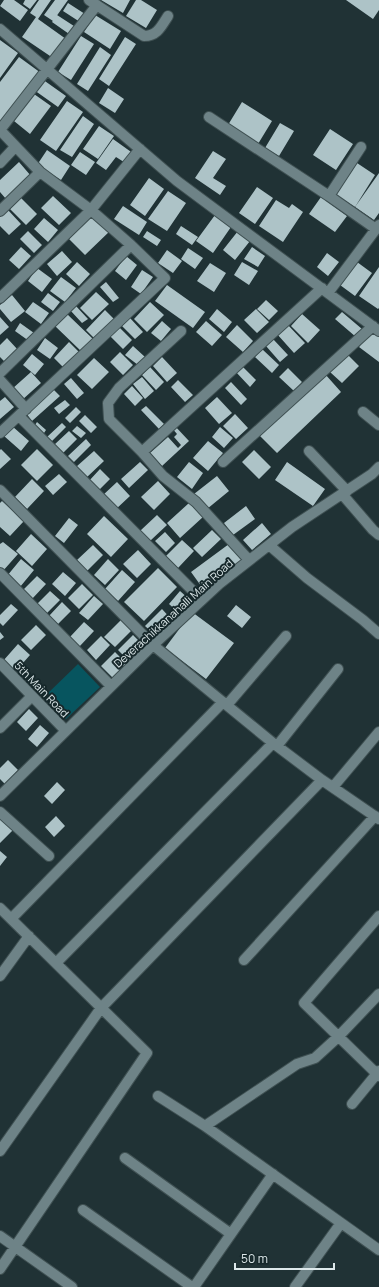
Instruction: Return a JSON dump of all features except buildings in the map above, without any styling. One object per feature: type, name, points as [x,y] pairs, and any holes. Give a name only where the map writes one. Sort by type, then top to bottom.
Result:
[{"type":"street","points":[[0,433],[165,278],[92,210],[40,172],[0,130],[47,69],[93,2],[144,36],[152,36],[160,29],[168,16]]},
{"type":"street","points":[[0,29],[177,181],[376,328],[223,462]]},
{"type":"street","points":[[142,452],[325,290],[378,227],[209,117]]},
{"type":"street","points":[[0,163],[15,147]]},
{"type":"street","points":[[329,196],[361,147]]},
{"type":"street","points":[[0,298],[92,210],[140,149]]},
{"type":"street","points":[[0,211],[40,172]]},
{"type":"street","points":[[0,373],[131,245]]},
{"type":"street","points":[[181,331],[119,388],[108,403],[109,419],[142,452],[163,476],[196,502],[249,560]]},
{"type":"street","points":[[0,380],[22,412],[202,600]]},
{"type":"street","points":[[364,412],[379,425]]},
{"type":"street","points":[[309,451],[344,492],[373,530],[379,534]]},
{"type":"street","name":"Deverachikkanahalli Main Road","points":[[0,796],[153,645],[219,584],[292,527],[372,474],[379,467]]},
{"type":"street","points":[[0,490],[153,645],[275,744],[322,780],[377,818],[244,960]]},
{"type":"street","points":[[269,545],[308,578],[378,631]]},
{"type":"street","points":[[0,573],[111,686]]},
{"type":"street","points":[[11,919],[225,704],[286,636]]},
{"type":"street","name":"5th Main Road","points":[[0,663],[66,731]]},
{"type":"street","points":[[56,964],[275,744],[338,669]]},
{"type":"street","points":[[0,728],[32,696]]},
{"type":"street","points":[[333,787],[379,732]]},
{"type":"street","points":[[0,1151],[102,1008],[322,780]]},
{"type":"street","points":[[0,812],[49,856]]},
{"type":"street","points":[[0,908],[147,1053],[0,1269]]},
{"type":"street","points":[[352,1104],[378,1074],[304,1003],[379,916]]},
{"type":"street","points":[[0,976],[29,936]]},
{"type":"street","points":[[205,1126],[297,1064],[315,1058],[338,1037],[379,994]]},
{"type":"street","points":[[158,1096],[205,1126],[379,1250]]},
{"type":"street","points":[[125,1158],[231,1234]]},
{"type":"street","points":[[83,1210],[193,1287],[273,1174]]},
{"type":"street","points":[[295,1287],[341,1223]]},
{"type":"street","points":[[0,1236],[72,1287]]},
{"type":"shaded area","points":[[78,664],[100,687],[66,719],[44,697]]}]
